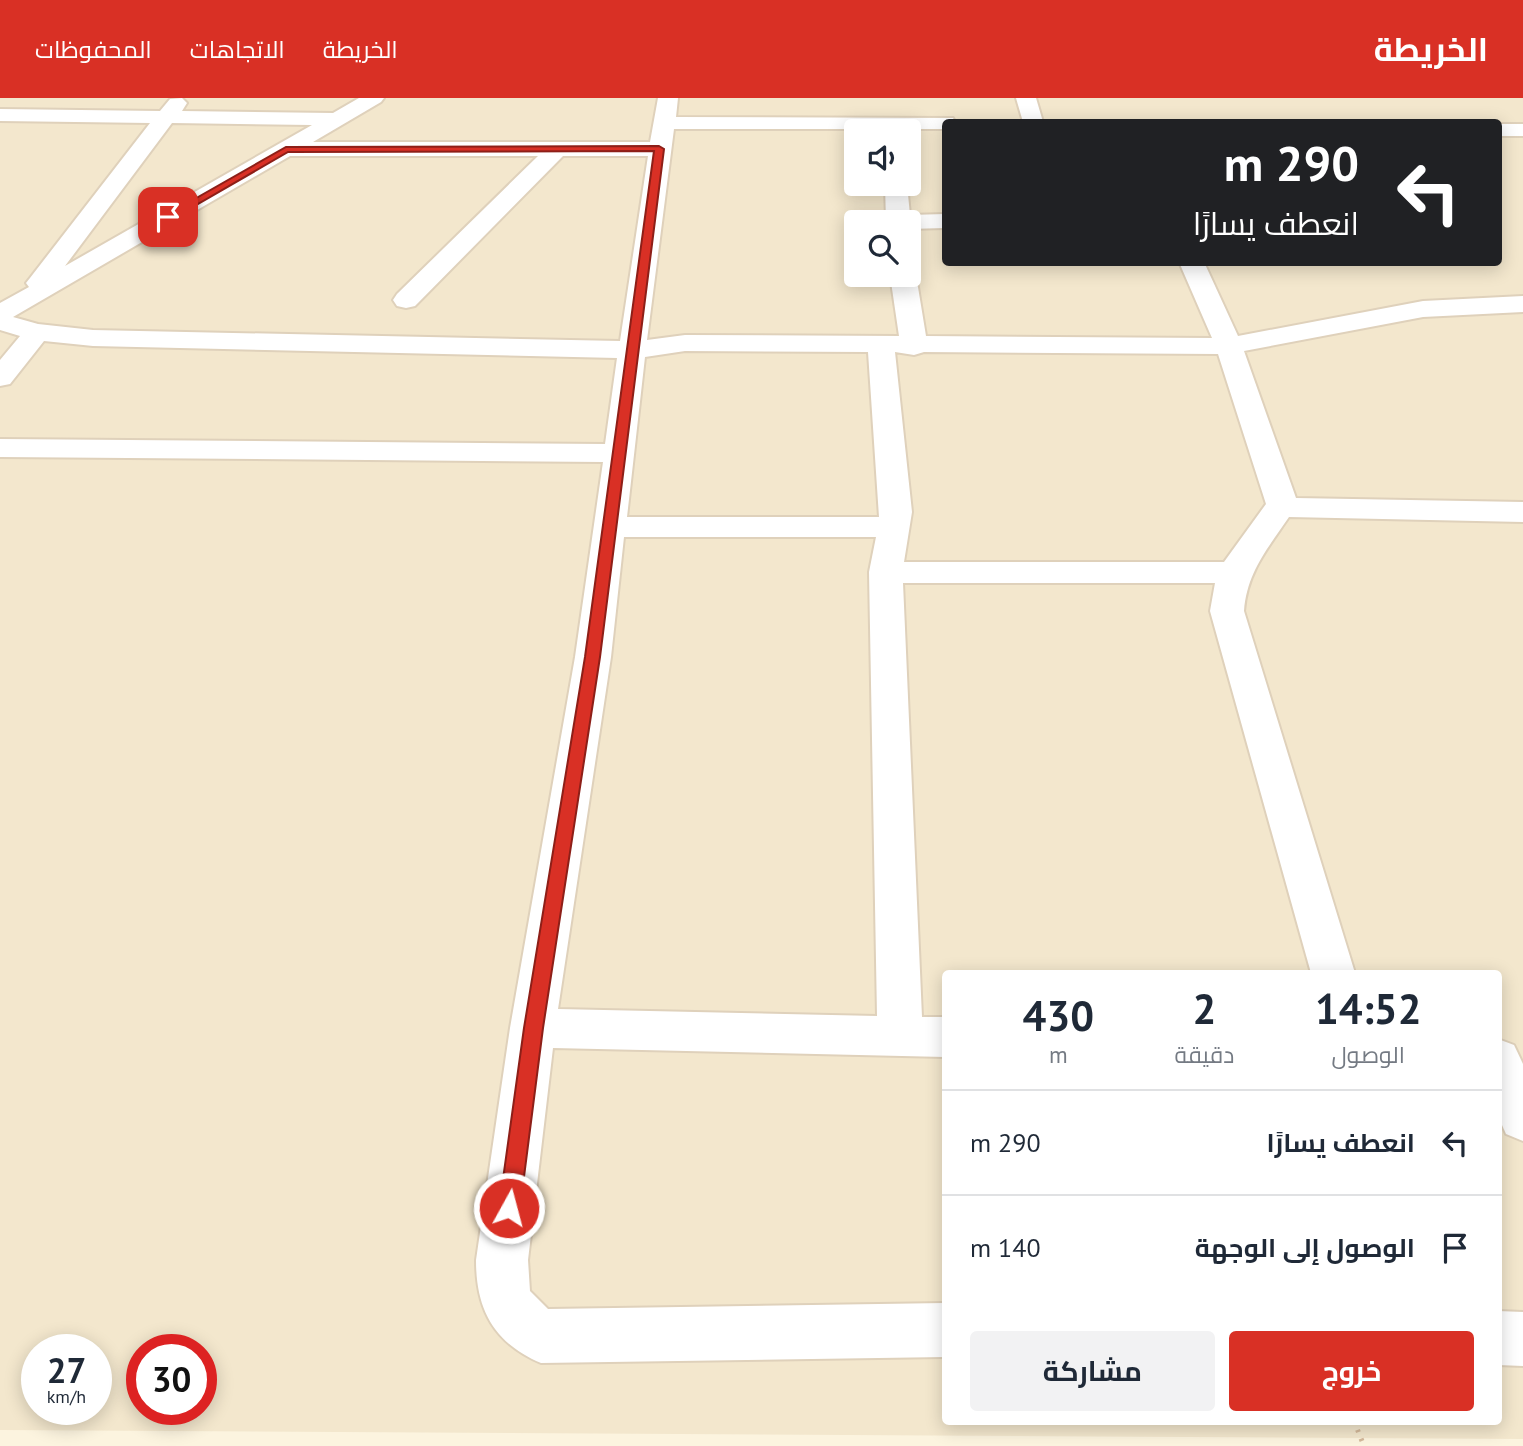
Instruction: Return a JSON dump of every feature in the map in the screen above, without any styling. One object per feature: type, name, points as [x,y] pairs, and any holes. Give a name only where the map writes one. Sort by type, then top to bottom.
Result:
[{"type":"street","points":[[27,299],[181,98]]},
{"type":"street","points":[[0,314],[374,98]]},
{"type":"street","points":[[866,98],[868,119]]},
{"type":"street","points":[[1026,98],[1032,119]]},
{"type":"street","points":[[0,115],[336,119]]},
{"type":"street","points":[[286,149],[557,149],[663,123],[844,123]]},
{"type":"street","points":[[663,123],[593,657],[533,1028],[502,1260],[501,1286],[520,1323],[541,1336],[942,1330]]},
{"type":"street","points":[[921,125],[942,123]]},
{"type":"street","points":[[1502,130],[1523,130]]},
{"type":"street","points":[[406,300],[557,149]]},
{"type":"street","points":[[921,222],[942,221]]},
{"type":"street","points":[[1193,266],[1229,346],[1282,504],[1233,573],[1227,611],[1331,970]]},
{"type":"street","points":[[900,1036],[886,572],[895,527],[898,346],[902,287]]},
{"type":"street","points":[[0,322],[37,332],[93,338],[352,345],[634,349],[685,343],[1229,346],[1423,309],[1523,304]]},
{"type":"street","points":[[0,379],[37,332]]},
{"type":"street","points":[[0,448],[620,453]]},
{"type":"street","points":[[1281,507],[1523,512]]},
{"type":"street","points":[[610,527],[895,527]]},
{"type":"street","points":[[886,572],[1233,573]]},
{"type":"street","points":[[533,1028],[942,1037]]},
{"type":"street","points":[[1502,1054],[1523,1055]]},
{"type":"street","points":[[1502,1069],[1523,1119]]},
{"type":"street","points":[[1502,1338],[1523,1339]]},
{"type":"path","points":[[1356,1425],[1364,1446]]},
{"type":"shaded area","points":[[0,98],[1523,98],[1523,1439],[0,1430]]},
{"type":"route","points":[[168,217],[286,149],[659,149],[593,657],[533,1028],[509,1208]]}]
